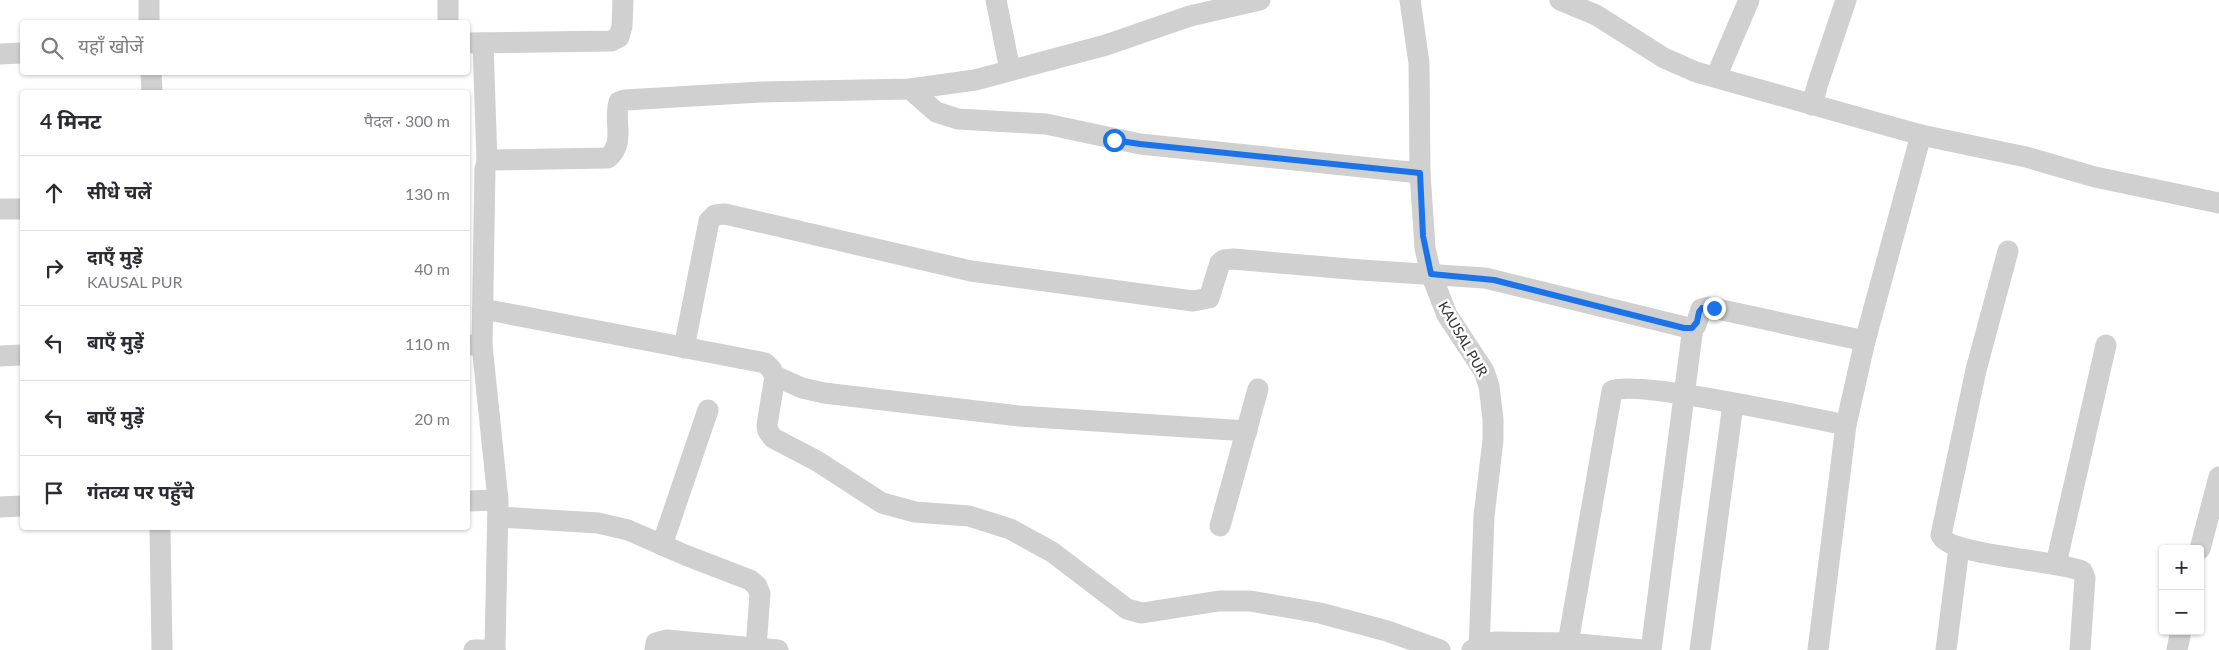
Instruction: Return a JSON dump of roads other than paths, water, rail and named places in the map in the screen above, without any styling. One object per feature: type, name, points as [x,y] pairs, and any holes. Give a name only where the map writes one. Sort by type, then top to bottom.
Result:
[{"type":"street","points":[[149,0],[150,20]]},
{"type":"street","points":[[448,0],[448,20]]},
{"type":"street","points":[[488,650],[498,509],[475,345],[483,309],[476,204],[487,162],[475,43],[611,41],[619,37],[622,26],[623,0]]},
{"type":"street","points":[[996,0],[1010,70]]},
{"type":"street","points":[[487,162],[493,160],[608,158],[616,151],[618,142],[618,107],[619,102],[625,100],[769,92],[910,89],[975,80],[1106,45],[1190,16],[1260,0]]},
{"type":"street","name":"KAUSAL PUR","points":[[1410,0],[1419,63],[1420,173],[1423,236],[1431,274],[1447,315],[1484,371],[1491,400],[1493,440],[1484,516],[1477,649]]},
{"type":"street","points":[[1560,0],[1600,7],[1674,64],[1696,72],[1921,136],[2026,157],[2095,177],[2219,203]]},
{"type":"street","points":[[1716,77],[1750,0]]},
{"type":"street","points":[[1812,105],[1846,0]]},
{"type":"street","points":[[0,54],[20,53]]},
{"type":"street","points":[[151,75],[152,90]]},
{"type":"street","points":[[910,89],[936,112],[958,119],[1046,124],[1140,144],[1420,173]]},
{"type":"street","points":[[1818,650],[1846,425],[1865,341],[1921,136]]},
{"type":"street","points":[[0,209],[20,209]]},
{"type":"street","points":[[684,348],[709,221],[712,217],[720,214],[971,271],[1193,302],[1206,300],[1210,297],[1220,263],[1228,259],[1494,280],[1684,328],[1694,327]]},
{"type":"street","points":[[2008,251],[1976,370],[1941,533],[1943,540],[1959,548],[2056,564],[2078,570],[2084,575],[2080,650]]},
{"type":"street","points":[[1651,650],[1684,394],[1694,327],[1699,312],[1702,308],[1708,307],[1865,341]]},
{"type":"street","points":[[483,309],[764,364],[771,369],[775,376],[802,388],[818,392],[989,412],[1247,431]]},
{"type":"street","points":[[2056,564],[2106,345]]},
{"type":"street","points":[[0,356],[20,355]]},
{"type":"street","points":[[775,376],[767,425],[768,431],[773,438],[817,461],[882,503],[892,507],[915,512],[969,516],[1010,530],[1052,552],[1127,610],[1142,613],[1219,601],[1250,601],[1320,613],[1386,631],[1440,650]]},
{"type":"street","points":[[1568,644],[1610,394],[1614,389],[1625,387],[1684,394],[1846,425]]},
{"type":"street","points":[[1220,526],[1258,389]]},
{"type":"street","points":[[1700,650],[1733,404]]},
{"type":"street","points":[[662,545],[708,410]]},
{"type":"street","points":[[2201,545],[2218,486]]},
{"type":"street","points":[[470,502],[498,509],[598,523],[628,530],[750,580],[757,586],[760,594],[756,648]]},
{"type":"street","points":[[0,507],[20,506]]},
{"type":"street","points":[[160,530],[162,650]]},
{"type":"street","points":[[1946,650],[1959,548]]},
{"type":"street","points":[[2177,650],[2180,635]]},
{"type":"street","points":[[655,650],[656,643],[667,640],[778,650]]},
{"type":"street","points":[[1477,649],[1497,642],[1568,644],[1642,650]]}]
